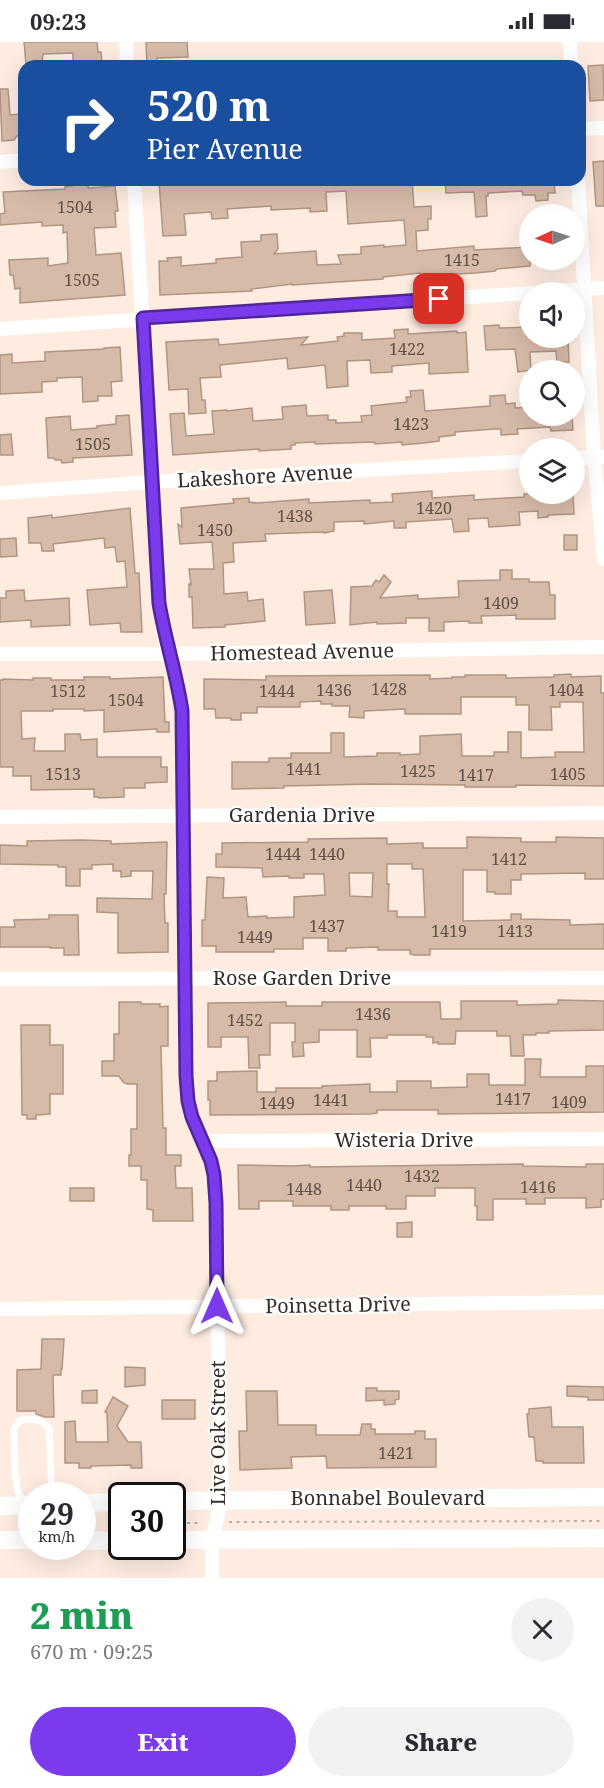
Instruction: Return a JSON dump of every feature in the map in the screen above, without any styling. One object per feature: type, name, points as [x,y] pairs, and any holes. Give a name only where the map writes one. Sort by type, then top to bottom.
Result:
[{"type":"street","points":[[126,42],[127,60]]},
{"type":"street","points":[[570,42],[571,60]]},
{"type":"street","points":[[586,129],[604,128]]},
{"type":"street","points":[[0,162],[18,160]]},
{"type":"street","name":"Live Oak Street","points":[[134,186],[159,603],[164,636],[178,685],[182,711],[184,979],[188,1101],[192,1117],[211,1161],[216,1203],[222,1499],[214,1531],[212,1578]]},
{"type":"street","points":[[578,186],[584,282]]},
{"type":"street","points":[[585,290],[604,288]]},
{"type":"street","points":[[0,329],[519,294]]},
{"type":"street","points":[[585,301],[599,457],[604,559]]},
{"type":"street","name":"Lakeshore Avenue","points":[[0,493],[152,482],[519,462]]},
{"type":"street","name":"Homestead Avenue","points":[[0,654],[170,654],[604,647]]},
{"type":"street","name":"Gardenia Drive","points":[[0,817],[604,813]]},
{"type":"street","name":"Rose Garden Drive","points":[[0,979],[604,978]]},
{"type":"street","name":"Wisteria Drive","points":[[204,1143],[212,1141],[604,1138]]},
{"type":"street","name":"Poinsetta Drive","points":[[0,1309],[604,1302]]},
{"type":"street","name":"Bonnabel Boulevard","points":[[186,1500],[604,1497]]},
{"type":"street","points":[[0,1506],[18,1505]]},
{"type":"street","name":"Bonnabel Boulevard","points":[[186,1537],[214,1531],[604,1538]]},
{"type":"street","points":[[0,1540],[18,1540]]},
{"type":"lane","points":[[18,1489],[14,1436],[16,1425],[20,1421],[38,1421],[45,1423],[49,1428],[51,1482]]},
{"type":"path","points":[[186,1526],[214,1531],[604,1521]]},
{"type":"building","points":[[24,42],[97,42],[102,60],[73,60],[73,53],[43,54],[42,60],[26,60]]},
{"type":"building","points":[[146,42],[187,42],[188,57],[147,60]]},
{"type":"building","points":[[603,65],[604,100],[590,101],[588,66]]},
{"type":"building","points":[[0,89],[8,89],[10,115],[18,114],[18,136],[14,140],[2,141]]},
{"type":"building","points":[[604,161],[604,206],[596,206],[593,162]]},
{"type":"building","points":[[115,186],[118,211],[115,211],[116,227],[94,228],[96,255],[121,253],[125,295],[20,303],[20,288],[15,289],[13,275],[10,275],[9,260],[48,258],[48,266],[68,263],[67,232],[63,233],[63,225],[42,226],[42,222],[0,225],[0,214],[5,213],[3,192],[65,189],[65,187]]},
{"type":"building","points":[[159,186],[412,186],[414,207],[431,206],[428,230],[416,231],[417,251],[474,246],[474,250],[519,248],[519,267],[476,273],[421,276],[420,273],[383,277],[383,279],[292,284],[251,289],[252,291],[160,295],[159,261],[181,257],[181,266],[216,263],[216,259],[242,257],[241,242],[261,241],[261,235],[277,234],[278,249],[274,254],[316,251],[317,265],[341,264],[338,255],[361,254],[361,247],[406,245],[404,220],[348,224],[346,191],[326,192],[327,211],[310,212],[310,208],[271,210],[271,206],[227,209],[228,218],[212,219],[211,212],[184,214],[186,235],[163,236]]},
{"type":"building","points":[[445,186],[554,186],[555,193],[548,193],[548,200],[536,201],[535,195],[523,195],[522,191],[488,193],[486,196],[487,216],[476,217],[474,192],[446,193]]},
{"type":"building","points":[[484,326],[519,327],[519,348],[568,348],[569,360],[557,360],[556,351],[530,352],[530,360],[519,360],[518,372],[515,349],[486,350]]},
{"type":"building","points":[[408,329],[408,334],[466,332],[468,372],[429,374],[429,363],[392,366],[392,372],[371,373],[370,360],[347,361],[348,386],[327,388],[325,365],[288,369],[287,358],[220,365],[221,377],[200,378],[206,413],[189,414],[188,389],[169,390],[166,342],[218,339],[219,345],[308,337],[301,345],[338,341],[337,337],[344,336],[344,333],[362,333],[362,340],[395,338],[394,330]]},
{"type":"building","points":[[120,347],[122,381],[111,382],[112,396],[98,396],[98,401],[83,402],[82,377],[57,378],[57,381],[42,382],[42,392],[0,394],[0,355],[12,354],[12,363],[45,361],[45,352]]},
{"type":"building","points":[[423,390],[425,411],[490,406],[490,396],[505,395],[506,404],[515,403],[515,408],[519,408],[519,426],[573,426],[573,430],[551,431],[550,427],[517,429],[518,434],[501,435],[501,429],[494,429],[455,432],[455,435],[439,437],[439,441],[402,445],[402,442],[315,444],[315,442],[295,443],[291,445],[291,449],[173,455],[170,414],[184,413],[186,436],[214,434],[212,411],[252,408],[253,421],[283,419],[282,407],[306,405],[307,416],[328,415],[328,420],[336,420],[336,423],[362,422],[361,416],[372,415],[371,406],[407,402],[406,397],[411,397],[410,391]]},
{"type":"building","points":[[129,415],[132,455],[73,458],[73,462],[62,463],[61,460],[48,458],[46,418],[70,416],[71,430],[116,424],[116,416]]},
{"type":"building","points":[[11,434],[13,455],[0,455],[0,435]]},
{"type":"building","points":[[432,491],[432,498],[474,495],[474,500],[519,497],[519,504],[574,504],[574,514],[548,515],[548,517],[538,518],[538,511],[519,512],[520,525],[489,527],[488,518],[468,519],[469,531],[454,532],[452,519],[406,522],[406,528],[394,528],[394,521],[364,524],[364,521],[334,522],[334,531],[265,534],[266,541],[233,543],[234,562],[223,563],[224,594],[247,592],[248,601],[263,599],[265,621],[225,625],[225,627],[193,628],[192,597],[189,597],[189,584],[191,585],[189,569],[214,569],[212,542],[180,544],[178,524],[182,527],[181,508],[234,503],[233,499],[249,498],[249,502],[257,503],[309,499],[309,503],[370,500],[370,503],[393,502],[392,494]]},
{"type":"building","points":[[130,508],[135,573],[139,573],[142,632],[121,632],[120,623],[90,625],[87,590],[127,587],[125,561],[117,562],[115,547],[105,548],[104,538],[53,544],[54,551],[42,551],[41,543],[29,543],[28,518],[52,515],[52,518]]},
{"type":"building","points":[[564,535],[577,535],[577,550],[564,550]]},
{"type":"building","points":[[16,538],[17,556],[0,557],[0,539]]},
{"type":"building","points":[[500,570],[512,570],[512,579],[549,582],[550,595],[555,595],[555,619],[516,619],[516,615],[481,616],[482,623],[444,622],[444,631],[429,631],[429,618],[406,618],[406,623],[377,624],[377,622],[350,625],[351,587],[372,586],[384,575],[391,582],[380,598],[418,595],[418,599],[459,597],[458,581],[500,580]]},
{"type":"building","points":[[24,590],[25,601],[69,598],[70,625],[31,627],[31,620],[0,622],[0,598],[6,598],[6,591]]},
{"type":"building","points":[[332,590],[335,623],[306,625],[304,592]]},
{"type":"building","points":[[571,674],[571,677],[601,676],[601,693],[604,693],[604,786],[465,787],[465,785],[372,784],[232,789],[232,762],[269,762],[269,758],[291,758],[291,753],[331,753],[331,733],[344,733],[344,757],[377,756],[377,753],[420,754],[420,736],[461,734],[462,756],[494,756],[494,752],[508,752],[508,732],[521,732],[521,758],[555,757],[555,752],[584,752],[583,702],[560,702],[560,707],[551,707],[552,730],[529,730],[529,705],[516,705],[516,697],[461,697],[461,714],[405,714],[405,709],[364,711],[364,718],[349,717],[350,706],[332,706],[332,704],[321,704],[321,701],[300,702],[300,707],[257,707],[257,713],[241,713],[241,720],[216,718],[215,709],[204,709],[204,679],[266,680],[266,676],[430,675],[430,679],[465,677],[465,675],[506,675],[506,678],[554,677],[554,675]]},
{"type":"building","points":[[84,677],[110,677],[110,679],[163,677],[165,722],[169,722],[169,732],[157,732],[157,729],[104,732],[104,710],[53,709],[53,711],[21,711],[22,739],[35,738],[34,751],[65,751],[65,734],[80,734],[81,740],[97,739],[97,757],[161,757],[161,767],[167,767],[167,782],[145,783],[145,788],[124,788],[124,797],[99,798],[94,797],[94,789],[31,790],[31,776],[13,776],[13,767],[0,767],[0,680],[51,678],[51,680],[84,680]]},
{"type":"building","points":[[467,837],[521,838],[521,842],[556,842],[556,837],[604,838],[604,879],[585,879],[585,873],[521,874],[521,880],[511,880],[511,894],[495,894],[495,892],[487,892],[487,870],[463,870],[463,921],[511,920],[511,914],[521,914],[521,919],[570,920],[570,925],[604,924],[604,949],[430,949],[430,955],[414,955],[410,954],[410,950],[378,950],[378,947],[328,951],[328,938],[303,938],[303,949],[274,949],[274,952],[216,952],[216,946],[202,946],[202,920],[205,920],[207,877],[224,878],[223,898],[246,897],[248,917],[294,917],[294,897],[325,895],[324,874],[304,874],[304,878],[263,877],[262,868],[216,867],[216,854],[222,854],[222,843],[387,838],[387,844],[423,843],[423,848],[467,848]],"holes":[[[387,864],[412,864],[412,869],[423,869],[425,917],[397,917],[397,911],[388,911]],[[349,873],[373,873],[372,897],[350,896]]]},
{"type":"building","points":[[27,841],[111,841],[111,844],[167,842],[166,894],[164,894],[165,923],[168,923],[168,952],[118,953],[118,913],[97,912],[97,898],[152,899],[153,871],[131,871],[131,876],[121,877],[121,871],[113,871],[113,864],[92,865],[92,869],[80,869],[80,886],[66,886],[66,867],[0,864],[0,845],[27,846]]},
{"type":"building","points":[[49,915],[78,915],[79,955],[64,955],[64,948],[0,947],[0,927],[15,927],[14,920],[49,919]]},
{"type":"building","points":[[558,1000],[604,1001],[604,1030],[549,1031],[549,1033],[536,1033],[536,1035],[523,1035],[524,1056],[511,1056],[510,1036],[497,1036],[497,1031],[456,1031],[455,1044],[433,1043],[433,1037],[426,1037],[426,1035],[387,1035],[387,1038],[370,1038],[371,1057],[357,1057],[357,1030],[319,1030],[319,1042],[303,1043],[304,1056],[293,1057],[292,1042],[295,1042],[295,1023],[270,1023],[270,1055],[259,1055],[260,1068],[249,1068],[248,1037],[221,1037],[221,1047],[208,1047],[208,1003],[286,1002],[286,1006],[322,1006],[322,1002],[440,1002],[441,1019],[461,1019],[461,1001],[517,1001],[517,1005],[558,1004]]},
{"type":"building","points":[[119,1002],[168,1006],[168,1046],[161,1046],[166,1155],[181,1155],[181,1166],[175,1166],[176,1188],[192,1188],[193,1221],[153,1221],[153,1210],[147,1209],[147,1180],[141,1180],[141,1166],[129,1166],[131,1129],[137,1129],[137,1084],[127,1084],[119,1076],[102,1076],[102,1061],[114,1061],[114,1034],[119,1034]]},
{"type":"building","points":[[21,1025],[50,1025],[50,1045],[63,1045],[63,1094],[50,1094],[50,1114],[36,1115],[36,1119],[27,1119],[27,1115],[22,1115]]},
{"type":"building","points":[[525,1059],[541,1059],[540,1077],[586,1077],[586,1066],[604,1066],[604,1112],[438,1114],[438,1110],[377,1110],[377,1113],[370,1114],[210,1115],[208,1081],[217,1081],[217,1072],[257,1071],[257,1092],[276,1092],[276,1088],[322,1088],[322,1086],[370,1084],[370,1092],[397,1092],[397,1081],[431,1081],[431,1088],[467,1087],[467,1074],[489,1074],[489,1085],[525,1085]]},
{"type":"building","points":[[523,1164],[523,1166],[586,1167],[586,1164],[604,1164],[604,1199],[601,1200],[601,1207],[586,1208],[586,1198],[545,1198],[545,1204],[526,1204],[526,1199],[493,1199],[493,1220],[477,1220],[475,1188],[435,1188],[435,1196],[406,1196],[406,1209],[386,1209],[386,1206],[349,1206],[349,1210],[331,1210],[331,1206],[293,1206],[293,1201],[259,1201],[259,1209],[239,1209],[238,1165],[310,1165],[310,1167]]},
{"type":"building","points":[[70,1188],[94,1188],[94,1201],[70,1201]]},
{"type":"building","points":[[412,1222],[412,1237],[397,1237],[397,1223]]},
{"type":"building","points":[[42,1339],[64,1339],[61,1375],[53,1375],[54,1417],[36,1414],[36,1411],[17,1411],[17,1370],[41,1369]]},
{"type":"building","points":[[125,1367],[145,1368],[145,1385],[125,1387]]},
{"type":"building","points":[[567,1386],[604,1387],[604,1400],[567,1396]]},
{"type":"building","points":[[366,1388],[377,1388],[377,1391],[399,1391],[399,1399],[395,1400],[395,1404],[384,1405],[384,1400],[366,1401]]},
{"type":"building","points":[[97,1390],[97,1403],[82,1403],[82,1391]]},
{"type":"building","points":[[246,1391],[277,1391],[278,1425],[316,1425],[316,1435],[360,1435],[362,1424],[371,1424],[371,1429],[375,1429],[375,1434],[415,1434],[415,1431],[425,1431],[425,1439],[436,1439],[436,1467],[327,1468],[326,1456],[291,1457],[292,1468],[240,1470],[239,1431],[247,1431]]},
{"type":"building","points":[[113,1397],[128,1406],[117,1426],[128,1442],[141,1442],[142,1468],[131,1468],[131,1465],[79,1468],[79,1463],[65,1463],[65,1422],[75,1421],[76,1442],[108,1442],[107,1413],[105,1412]]},
{"type":"building","points":[[162,1400],[195,1400],[195,1419],[162,1419]]},
{"type":"building","points":[[551,1407],[552,1427],[583,1427],[584,1463],[536,1461],[534,1437],[529,1437],[527,1414],[529,1414],[529,1409]]},
{"type":"route","points":[[217,1306],[214,1175],[211,1161],[192,1117],[186,1076],[182,711],[178,685],[164,636],[159,603],[143,318],[439,299]]}]
